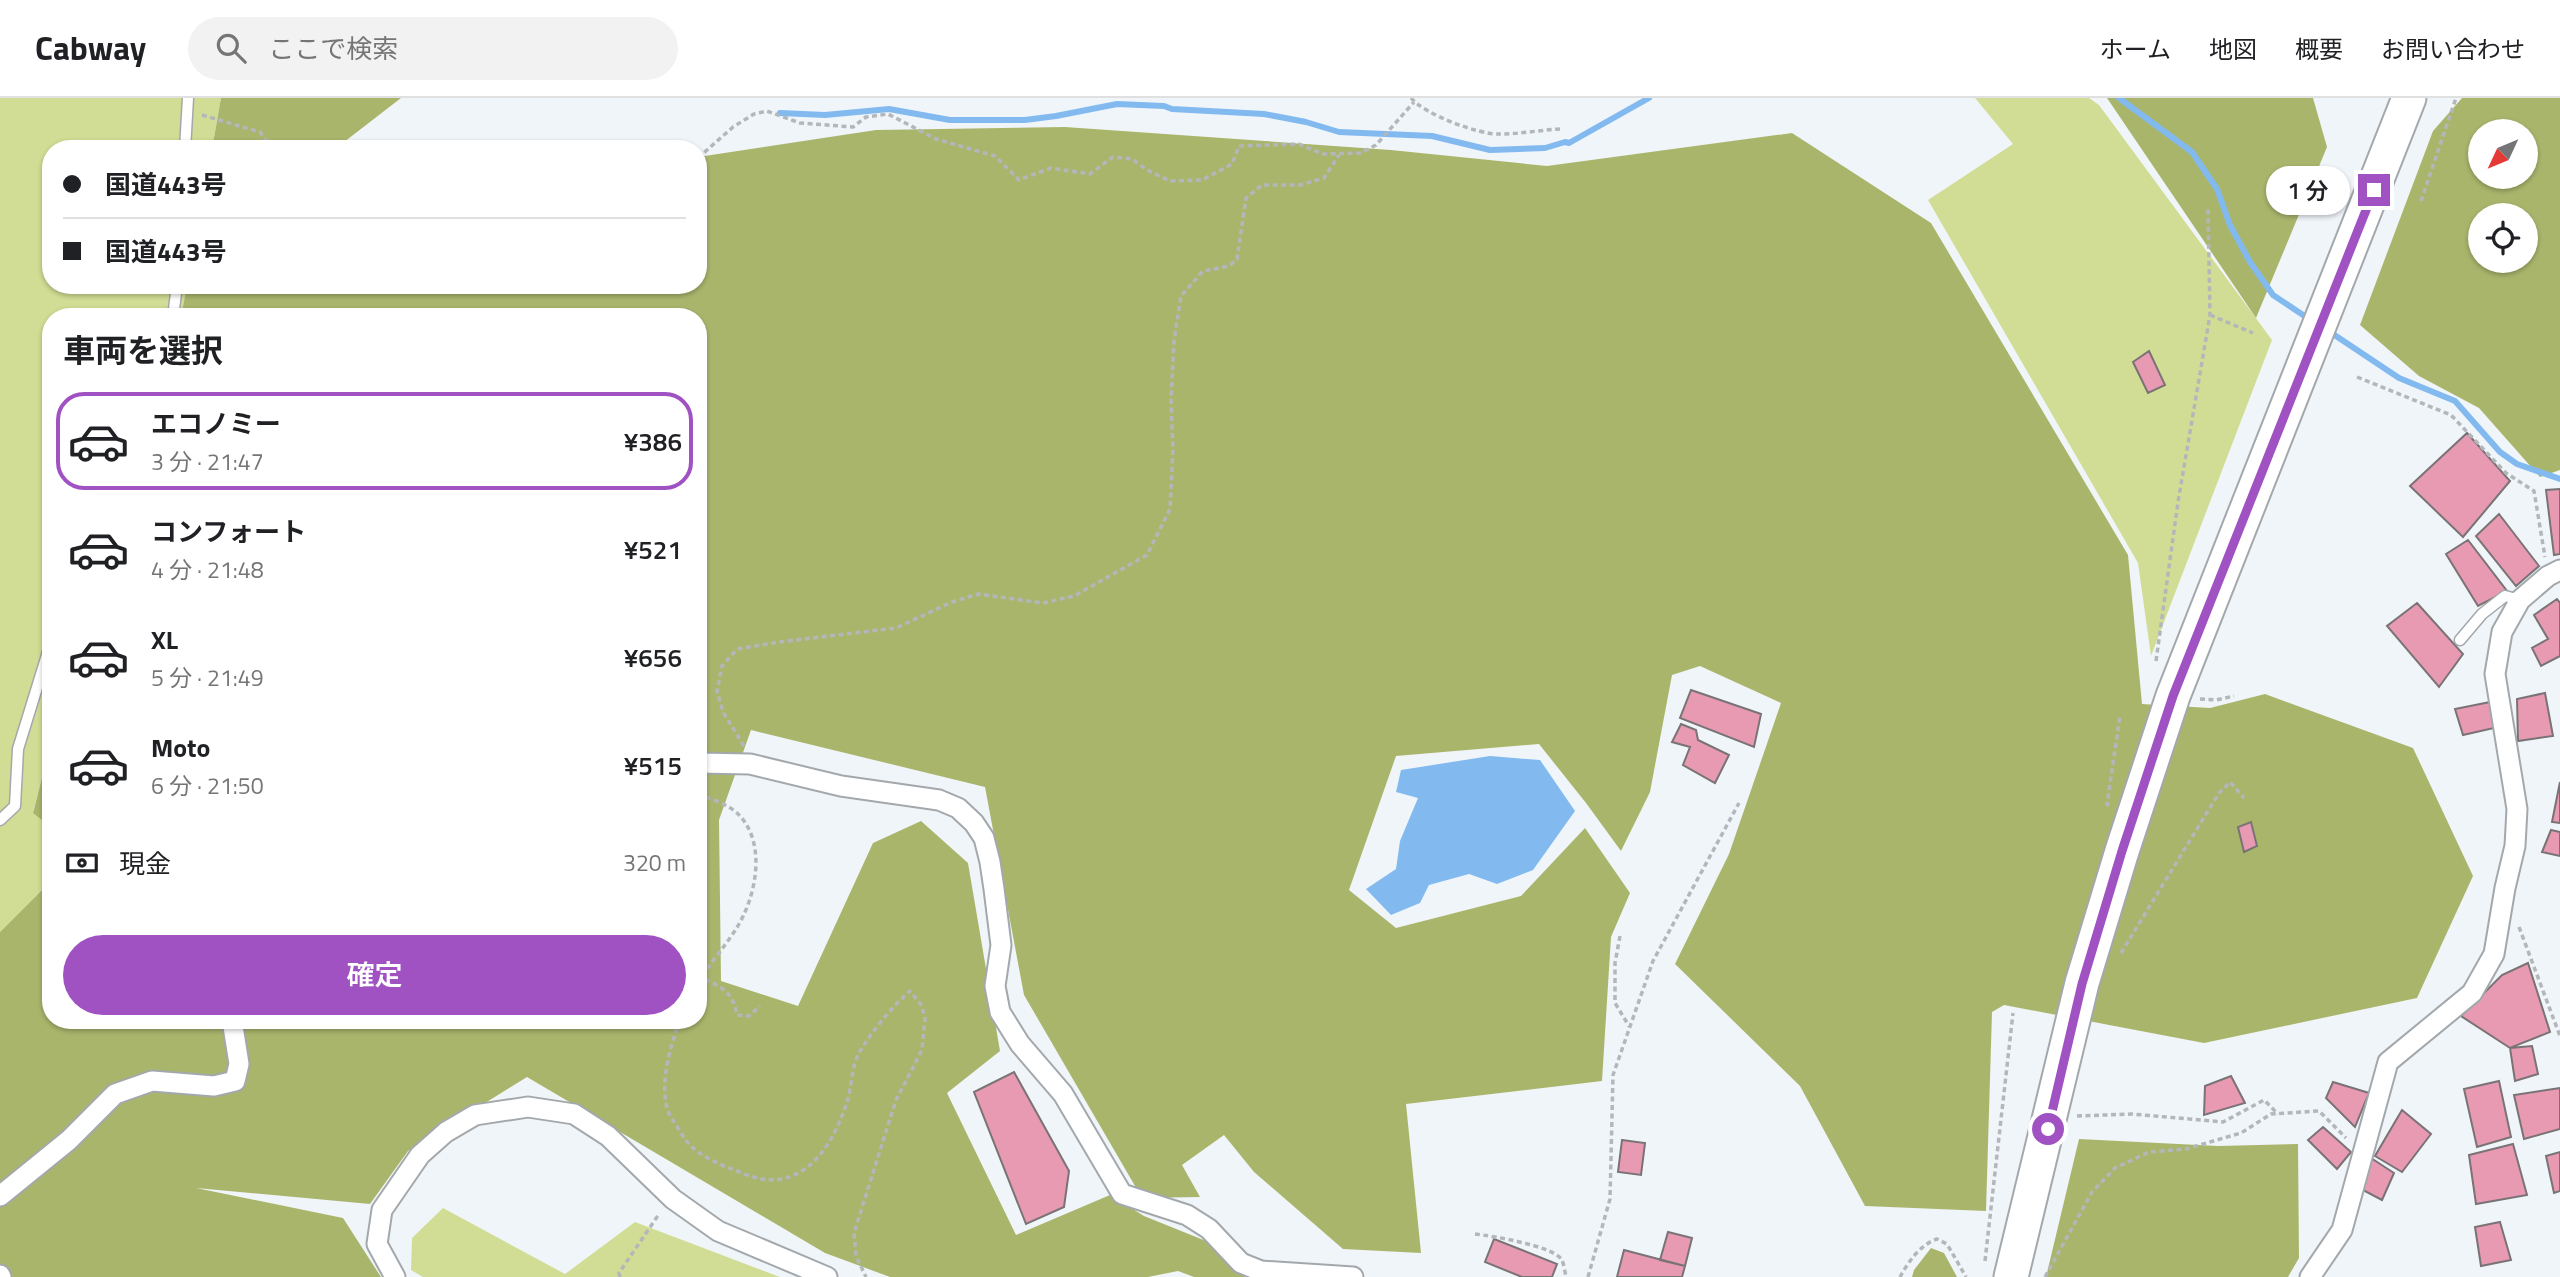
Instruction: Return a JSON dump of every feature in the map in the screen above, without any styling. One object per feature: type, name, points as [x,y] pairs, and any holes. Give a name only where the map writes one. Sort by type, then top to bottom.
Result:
[{"type":"highway","points":[[1998,1275],[2051,1116],[2082,984],[2175,692],[2409,98]]},
{"type":"street","points":[[2310,1277],[2342,1230],[2388,1062],[2472,993],[2494,954],[2515,846],[2518,809],[2496,674],[2502,632],[2520,600],[2554,573]]},
{"type":"street","points":[[707,763],[750,764],[841,786],[874,792],[919,795],[958,808],[979,831],[990,862],[1001,945],[995,986],[1000,1012],[1020,1044],[1063,1094],[1122,1194],[1187,1215],[1209,1229],[1241,1263],[1261,1272],[1353,1277]]},
{"type":"street","points":[[0,1196],[69,1140],[115,1094],[152,1081],[214,1086],[235,1081],[239,1064],[233,1029]]},
{"type":"street","points":[[395,1277],[377,1244],[382,1210],[420,1155],[446,1132],[475,1115],[527,1107],[574,1114],[607,1136],[673,1199],[718,1231],[827,1277]]},
{"type":"lane","points":[[185,140],[188,98]]},
{"type":"lane","points":[[2460,640],[2482,614],[2505,596],[2520,600]]},
{"type":"lane","points":[[0,820],[15,807],[18,750],[42,671]]},
{"type":"path","points":[[2421,201],[2456,98]]},
{"type":"path","points":[[707,150],[733,127],[754,114],[767,111],[800,123],[853,127],[866,117],[888,114],[936,139],[995,156],[1019,180],[1051,168],[1090,174],[1113,157],[1132,159],[1170,181],[1202,180],[1232,164],[1239,146],[1299,144],[1322,154],[1361,153],[1376,145],[1412,100],[1455,122],[1498,135],[1560,129]]},
{"type":"path","points":[[186,119],[204,114],[260,132],[266,140]]},
{"type":"path","points":[[750,764],[748,753],[723,712],[717,691],[722,666],[737,649],[896,628],[952,602],[978,594],[1043,603],[1074,597],[1147,555],[1170,509],[1174,341],[1181,296],[1203,271],[1229,266],[1237,260],[1246,198],[1262,185],[1300,185],[1324,178],[1339,155]]},
{"type":"path","points":[[2208,209],[2210,315],[2178,502],[2155,668],[2175,692],[2216,700],[2234,696]]},
{"type":"path","points":[[2210,315],[2253,333]]},
{"type":"path","points":[[2357,377],[2451,415],[2506,473],[2534,491],[2554,573]]},
{"type":"path","points":[[2120,716],[2106,804],[2131,825]]},
{"type":"path","points":[[2120,955],[2219,793],[2230,782],[2244,798]]},
{"type":"path","points":[[707,798],[738,814],[752,837],[757,865],[749,898],[737,927],[707,967]]},
{"type":"path","points":[[1588,1277],[1610,1199],[1613,1074],[1653,961],[1739,803]]},
{"type":"path","points":[[2505,888],[2560,1036]]},
{"type":"path","points":[[1620,936],[1615,963],[1615,1003],[1629,1026]]},
{"type":"path","points":[[707,980],[726,990],[734,1001],[737,1015],[749,1016],[760,1006]]},
{"type":"path","points":[[678,1029],[665,1076],[669,1113],[690,1145],[713,1161],[753,1178],[784,1180],[813,1164],[831,1141],[846,1105],[858,1055],[895,1004],[910,991],[922,1006],[926,1019],[922,1050],[896,1100],[854,1233],[856,1256],[866,1277]]},
{"type":"path","points":[[1998,1275],[2013,1013]]},
{"type":"path","points":[[2051,1116],[2132,1114],[2223,1122],[2264,1100],[2278,1114]]},
{"type":"path","points":[[2045,1277],[2092,1192],[2115,1168],[2149,1152],[2186,1149],[2241,1133],[2271,1114],[2319,1111],[2343,1137],[2364,1146]]},
{"type":"path","points":[[620,1277],[619,1273],[658,1215],[673,1199]]},
{"type":"path","points":[[1475,1234],[1506,1238],[1555,1254],[1562,1259],[1566,1277]]},
{"type":"path","points":[[1900,1277],[1904,1268],[1927,1242],[1937,1239],[1947,1244],[1966,1277]]},
{"type":"green space","points":[[0,98],[221,98],[214,140],[42,140],[42,294],[185,294],[183,308],[42,308],[42,777],[33,812],[42,820],[42,890],[0,932]]},
{"type":"green space","points":[[221,98],[401,98],[347,140],[214,140]]},
{"type":"green space","points":[[1975,98],[2089,98],[2099,105],[2272,340],[2151,656],[2138,563],[1928,200],[2013,144]]},
{"type":"green space","points":[[2107,98],[2313,98],[2327,147],[2256,318]]},
{"type":"green space","points":[[2462,98],[2560,98],[2560,470],[2540,477],[2479,408],[2419,376],[2360,325],[2433,131]]},
{"type":"green space","points":[[1065,127],[1391,150],[1547,166],[1792,133],[1931,223],[2128,555],[2142,704],[2210,708],[2265,694],[2413,748],[2473,876],[2417,998],[2204,1043],[2004,1005],[1992,1012],[1986,1211],[1865,1206],[1800,1086],[1675,964],[1729,854],[1781,703],[1700,666],[1672,675],[1650,792],[1621,851],[1539,744],[1396,756],[1349,890],[1396,928],[1521,896],[1585,828],[1630,893],[1611,937],[1602,1081],[1406,1104],[1421,1253],[1343,1249],[1254,1172],[1224,1135],[1182,1165],[1200,1197],[1142,1198],[1024,995],[985,787],[751,730],[719,820],[721,981],[798,1006],[873,843],[921,821],[968,863],[1000,1051],[947,1093],[1016,1235],[1110,1195],[1144,1216],[1206,1241],[1248,1277],[1194,1277],[1178,1271],[1148,1277],[890,1277],[825,1253],[527,1077],[408,1151],[370,1204],[196,1188],[343,1218],[381,1277],[0,1277],[0,932],[42,890],[42,1029],[707,1029],[707,308],[183,308],[185,294],[707,294],[707,156],[876,130]]},
{"type":"green space","points":[[42,778],[42,820],[33,813]]},
{"type":"green space","points":[[2079,1139],[2218,1146],[2298,1144],[2299,1258],[2288,1277],[2046,1277]]},
{"type":"green space","points":[[443,1208],[565,1274],[635,1222],[780,1277],[423,1277],[411,1270],[412,1238]]},
{"type":"green space","points":[[1931,1248],[1944,1253],[1957,1277],[1912,1277],[1914,1270]]},
{"type":"water","points":[[1490,756],[1540,760],[1575,811],[1533,870],[1497,884],[1469,874],[1429,885],[1420,903],[1391,915],[1366,889],[1396,869],[1400,841],[1418,798],[1396,792],[1401,770]]},
{"type":"building","points":[[2149,351],[2165,385],[2148,393],[2133,362]]},
{"type":"building","points":[[2467,433],[2510,481],[2463,537],[2410,486]]},
{"type":"building","points":[[2560,489],[2560,554],[2554,555],[2546,490]]},
{"type":"building","points":[[2499,514],[2539,566],[2516,586],[2476,536]]},
{"type":"building","points":[[2468,540],[2507,591],[2478,606],[2446,554]]},
{"type":"building","points":[[2557,599],[2560,603],[2560,656],[2541,666],[2532,648],[2548,639],[2534,615]]},
{"type":"building","points":[[2417,603],[2463,654],[2439,687],[2387,626]]},
{"type":"building","points":[[1691,690],[1761,714],[1754,747],[1680,718]]},
{"type":"building","points":[[2545,693],[2553,736],[2518,741],[2517,699]]},
{"type":"building","points":[[2495,701],[2494,728],[2463,735],[2455,709]]},
{"type":"building","points":[[1681,724],[1696,730],[1698,740],[1729,755],[1715,783],[1683,765],[1690,747],[1672,742]]},
{"type":"building","points":[[2560,782],[2560,823],[2552,822]]},
{"type":"building","points":[[2251,822],[2257,846],[2244,852],[2238,827]]},
{"type":"building","points":[[2551,830],[2560,832],[2560,856],[2542,852]]},
{"type":"building","points":[[2528,963],[2550,1032],[2510,1048],[2461,1016],[2502,975]]},
{"type":"building","points":[[2532,1046],[2538,1074],[2515,1081],[2510,1048]]},
{"type":"building","points":[[1014,1072],[1069,1171],[1064,1207],[1026,1224],[974,1092]]},
{"type":"building","points":[[2231,1076],[2245,1103],[2204,1115],[2205,1086]]},
{"type":"building","points":[[2499,1081],[2511,1137],[2477,1147],[2464,1089]]},
{"type":"building","points":[[2333,1082],[2369,1093],[2355,1127],[2326,1098]]},
{"type":"building","points":[[2560,1088],[2560,1129],[2524,1139],[2514,1095]]},
{"type":"building","points":[[2402,1110],[2431,1134],[2402,1172],[2375,1156]]},
{"type":"building","points":[[2323,1127],[2351,1152],[2337,1169],[2308,1140]]},
{"type":"building","points":[[1622,1140],[1645,1143],[1641,1175],[1618,1172]]},
{"type":"building","points":[[2513,1144],[2527,1195],[2476,1204],[2469,1155]]},
{"type":"building","points":[[2560,1152],[2560,1191],[2554,1193],[2546,1156]]},
{"type":"building","points":[[2371,1158],[2394,1173],[2382,1200],[2361,1189]]},
{"type":"building","points":[[2500,1222],[2511,1260],[2481,1266],[2475,1227]]},
{"type":"building","points":[[1668,1232],[1692,1238],[1685,1266],[1660,1260]]},
{"type":"building","points":[[1494,1239],[1557,1264],[1552,1277],[1522,1277],[1485,1262]]},
{"type":"building","points":[[1624,1250],[1685,1266],[1682,1277],[1617,1277]]},
{"type":"waterway","points":[[780,113],[825,115],[889,109],[950,120],[1025,120],[1117,104],[1164,106],[1172,109],[1264,114],[1339,132],[1432,136],[1490,150],[1545,148],[1569,143],[1649,98]]},
{"type":"waterway","points":[[2119,98],[2192,152],[2217,189],[2230,225],[2250,262],[2273,295],[2312,321]]},
{"type":"waterway","points":[[2327,330],[2399,378],[2455,401],[2500,452],[2517,464],[2560,479]]},
{"type":"route","points":[[2048,1129],[2082,984],[2173,696],[2374,190]]}]
